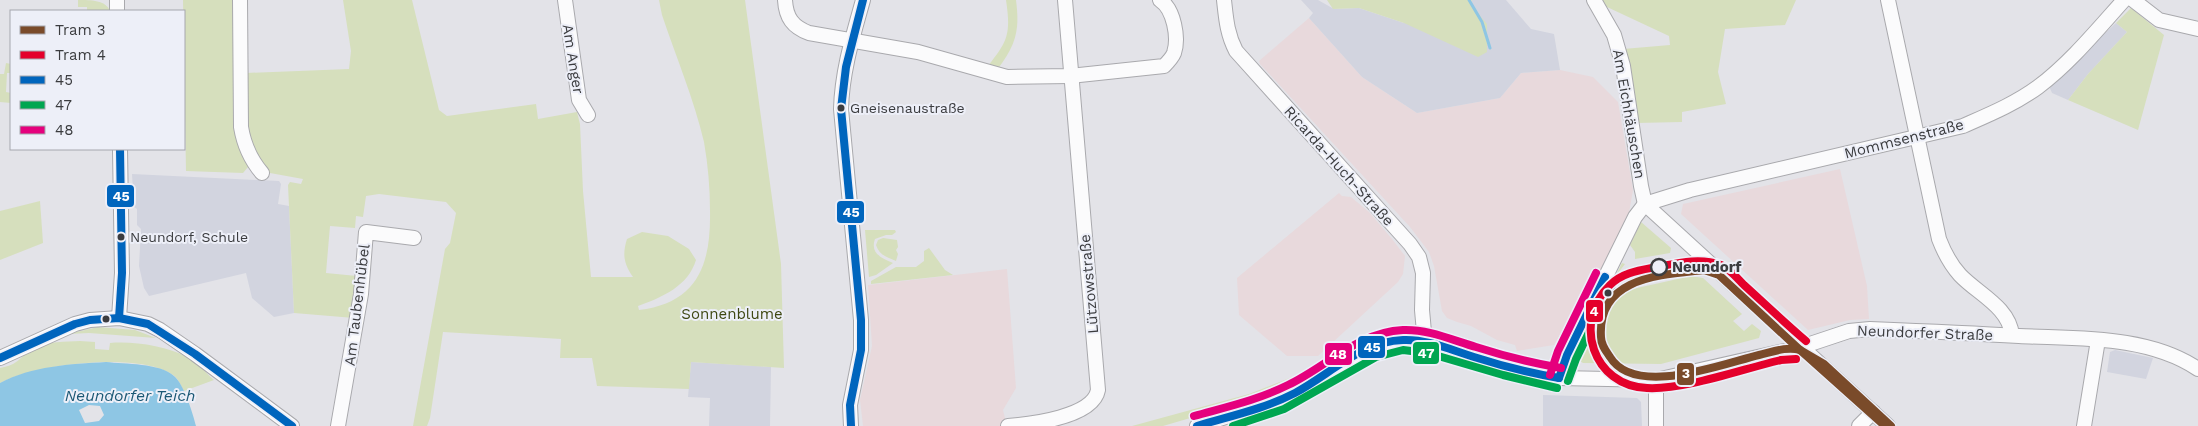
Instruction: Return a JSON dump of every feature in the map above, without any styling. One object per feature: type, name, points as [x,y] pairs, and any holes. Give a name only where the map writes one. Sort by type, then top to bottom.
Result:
[{"type":"street","points":[[240,0],[241,127],[244,142],[253,162],[262,173]]},
{"type":"street","name":"Am Anger","points":[[565,0],[579,100],[588,115]]},
{"type":"street","points":[[785,0],[790,21],[797,28],[809,33],[918,52],[1007,77],[1070,76],[1164,66],[1175,51],[1175,33],[1170,10],[1164,1]]},
{"type":"street","points":[[851,426],[850,405],[861,350],[861,320],[841,109],[842,88],[851,40],[863,0]]},
{"type":"street","name":"Lützowstraße","points":[[1008,426],[1041,422],[1089,406],[1096,399],[1098,390],[1064,0]]},
{"type":"street","name":"Ricarda-Huch-Straße","points":[[1224,0],[1226,24],[1236,51],[1410,244],[1419,257],[1423,273],[1422,310],[1425,343]]},
{"type":"street","name":"Am Eichhäuschen","points":[[1594,0],[1614,35],[1623,66],[1645,204]]},
{"type":"street","points":[[1888,0],[1916,137],[1943,250],[1960,275],[2003,313],[2011,326],[2012,335]]},
{"type":"street","name":"Mommsenstraße","points":[[1645,204],[1690,190],[1963,126],[2004,108],[2038,87],[2076,53],[2124,0]]},
{"type":"street","points":[[2133,0],[2159,20],[2198,29]]},
{"type":"street","points":[[119,318],[122,272],[120,150]]},
{"type":"street","points":[[1559,378],[1567,355],[1631,224],[1645,204],[1888,426]]},
{"type":"street","name":"Am Taubenhübel","points":[[338,426],[360,294],[366,232],[414,238]]},
{"type":"street","points":[[0,358],[69,326],[90,320],[119,318],[148,324],[160,330],[292,426]]},
{"type":"street","name":"Neundorfer Straße","points":[[1202,425],[1280,400],[1309,386],[1377,345],[1401,340],[1425,343],[1531,373],[1559,378],[1656,380],[1800,347],[1841,333],[1866,329],[2098,340],[2137,345],[2178,358],[2198,369]]},
{"type":"street","points":[[2084,426],[2098,340]]},
{"type":"street","points":[[1656,380],[1656,426]]},
{"type":"street","points":[[1859,426],[1873,412]]},
{"type":"shaded area","points":[[1301,0],[1318,0],[1334,9],[1359,8],[1404,23],[1470,4],[1472,0],[1506,0],[1531,29],[1554,34],[1560,70],[1521,73],[1500,98],[1417,113],[1362,77],[1309,18],[1313,13]]},
{"type":"shaded area","points":[[1309,18],[1362,77],[1417,113],[1500,98],[1521,73],[1560,70],[1593,77],[1618,102],[1633,190],[1629,213],[1599,274],[1594,278],[1554,345],[1517,351],[1515,345],[1497,340],[1471,326],[1447,318],[1442,311],[1434,266],[1429,252],[1410,227],[1260,64],[1259,61]]},
{"type":"shaded area","points":[[2116,23],[2127,32],[2088,74],[2068,100],[2052,93],[2049,86]]},
{"type":"shaded area","points":[[1840,169],[1867,286],[1869,319],[1850,320],[1808,330],[1681,214],[1683,204]]},
{"type":"shaded area","points":[[132,174],[279,181],[281,184],[278,204],[289,206],[294,313],[274,317],[252,298],[246,273],[149,296],[144,288],[139,266],[141,229],[137,225],[137,209],[134,207]]},
{"type":"shaded area","points":[[1339,193],[1342,196],[1351,197],[1369,212],[1392,239],[1405,256],[1403,274],[1398,282],[1318,356],[1287,356],[1239,315],[1237,278]]},
{"type":"shaded area","points":[[1007,269],[1016,388],[1003,410],[1007,426],[863,426],[860,400],[872,346],[868,285]]},
{"type":"shaded area","points":[[2115,350],[2153,358],[2146,379],[2107,372],[2110,352]]},
{"type":"shaded area","points":[[691,362],[771,367],[770,426],[709,426],[710,398],[688,397]]},
{"type":"shaded area","points":[[1543,395],[1637,398],[1641,402],[1642,426],[1543,426]]},
{"type":"green space","points":[[78,0],[93,1],[102,3],[110,10],[87,10],[87,7],[78,7]]},
{"type":"green space","points":[[183,0],[235,0],[248,167],[243,173],[186,171],[185,10],[183,10]]},
{"type":"green space","name":"Sonnenblume","points":[[343,0],[412,0],[439,110],[447,116],[536,104],[538,119],[577,112],[580,124],[583,191],[591,277],[633,277],[624,255],[625,245],[627,239],[642,232],[668,236],[689,249],[696,260],[681,284],[656,299],[638,306],[639,310],[659,306],[675,299],[688,290],[704,264],[710,230],[708,168],[704,142],[690,94],[662,15],[659,0],[745,0],[781,264],[784,368],[691,362],[689,389],[597,386],[592,358],[560,358],[561,339],[443,332],[430,418],[427,426],[413,426],[445,249],[450,243],[456,213],[446,202],[379,194],[366,196],[363,217],[356,216],[355,228],[330,226],[326,273],[357,276],[354,318],[294,313],[288,185],[290,182],[301,184],[303,179],[270,173],[262,169],[245,130],[246,73],[349,69],[351,51]]},
{"type":"green space","points":[[1006,0],[1016,0],[1017,29],[1009,53],[997,70],[987,67],[1004,43],[1008,29]]},
{"type":"green space","points":[[1327,0],[1472,0],[1470,4],[1487,24],[1487,52],[1478,57],[1404,23],[1359,8],[1333,9]]},
{"type":"green space","points":[[1602,0],[1796,0],[1785,25],[1725,29],[1718,72],[1726,104],[1682,112],[1682,122],[1636,123],[1623,49],[1670,45],[1669,36],[1607,7]]},
{"type":"green space","points":[[2131,8],[2164,35],[2138,130],[2068,100],[2088,74],[2127,32],[2116,23]]},
{"type":"green space","points":[[6,63],[10,64],[10,73],[7,73],[6,92],[10,93],[10,103],[0,102],[0,74],[4,74]]},
{"type":"green space","points":[[40,201],[43,243],[0,260],[0,211]]},
{"type":"green space","points":[[1641,222],[1671,248],[1670,253],[1635,259],[1635,252],[1630,245]]},
{"type":"green space","points":[[865,230],[895,230],[896,232],[892,235],[875,239],[875,251],[881,257],[893,263],[876,275],[869,277]]},
{"type":"green space","points":[[883,238],[897,240],[898,247],[896,250],[898,254],[896,261],[884,256],[878,249],[876,245],[878,240]]},
{"type":"green space","points":[[929,248],[945,270],[953,275],[871,284],[871,281],[896,267],[916,267],[924,261],[924,251]]},
{"type":"green space","points":[[1622,263],[1625,264],[1618,273],[1619,278],[1610,294],[1691,276],[1703,278],[1742,314],[1733,321],[1744,331],[1752,324],[1761,331],[1759,338],[1661,364],[1583,363],[1577,359],[1578,352]]},
{"type":"green space","points":[[98,327],[135,330],[156,338],[89,333],[68,334]]},
{"type":"green space","points":[[1384,330],[1401,331],[1383,334],[1362,342],[1318,372],[1275,393],[1163,426],[1132,426],[1249,394],[1300,374],[1359,337]]},
{"type":"green space","points":[[95,342],[95,349],[109,350],[110,343],[119,343],[150,345],[169,350],[191,359],[214,380],[184,391],[175,376],[157,368],[137,363],[113,362],[87,363],[37,370],[0,383],[0,368],[11,365],[34,348],[51,343]]},
{"type":"water","name":"Neundorfer Teich","points":[[106,362],[151,366],[174,376],[188,400],[196,426],[0,426],[0,383],[38,369]],"holes":[[[89,405],[100,406],[104,415],[99,421],[85,423],[79,410]]]},
{"type":"waterway","points":[[1469,0],[1482,22],[1490,48]]},
{"type":"tram line","points":[[1607,304],[1617,286],[1629,275],[1654,265],[1680,261],[1694,262],[1713,270],[1719,275]]},
{"type":"tram line","name":"4","points":[[1796,359],[1781,360],[1678,386],[1647,388],[1628,385],[1613,376],[1602,364],[1594,350],[1591,333],[1592,316],[1598,300],[1610,285],[1621,277],[1641,270],[1677,263],[1707,262],[1721,265],[1727,269],[1806,341]]},
{"type":"tram line","name":"3","points":[[1704,270],[1719,275],[1800,350],[1780,350],[1680,375],[1658,377],[1639,375],[1622,369],[1610,357],[1601,340],[1602,317],[1609,302],[1620,291],[1634,283],[1669,274],[1704,270]]},
{"type":"tram line","name":"3","points":[[1800,350],[1824,364],[1891,426]]},
{"type":"tram line","name":"3","points":[[1800,350],[1885,426]]},
{"type":"transit line","name":"45","points":[[851,426],[850,405],[861,350],[861,320],[841,109],[846,67],[863,0]]},
{"type":"transit line","name":"45","points":[[119,318],[122,273],[120,150]]},
{"type":"transit line","name":"48","points":[[1550,375],[1558,351],[1596,273]]},
{"type":"transit line","name":"45","points":[[1559,378],[1567,355],[1605,277]]},
{"type":"transit line","name":"47","points":[[1568,381],[1576,359],[1614,281]]},
{"type":"transit line","name":"45","points":[[0,358],[75,324],[90,320],[119,318],[148,324],[195,354],[292,426]]},
{"type":"transit line","name":"48","points":[[1194,416],[1242,403],[1277,390],[1302,378],[1357,344],[1387,332],[1403,330],[1422,331],[1508,356],[1561,368]]},
{"type":"transit line","name":"45","points":[[1197,426],[1247,412],[1283,399],[1308,386],[1360,352],[1388,342],[1403,340],[1430,343],[1506,366],[1559,378]]},
{"type":"transit line","name":"47","points":[[1233,426],[1284,409],[1376,357],[1403,350],[1428,353],[1503,375],[1557,388]]},
{"type":"place","name":"Gneisenaustraße","points":[[841,108]]},
{"type":"place","name":"Neundorf, Schule","points":[[121,237]]},
{"type":"place","name":"Neundorf","points":[[1659,267]]}]
